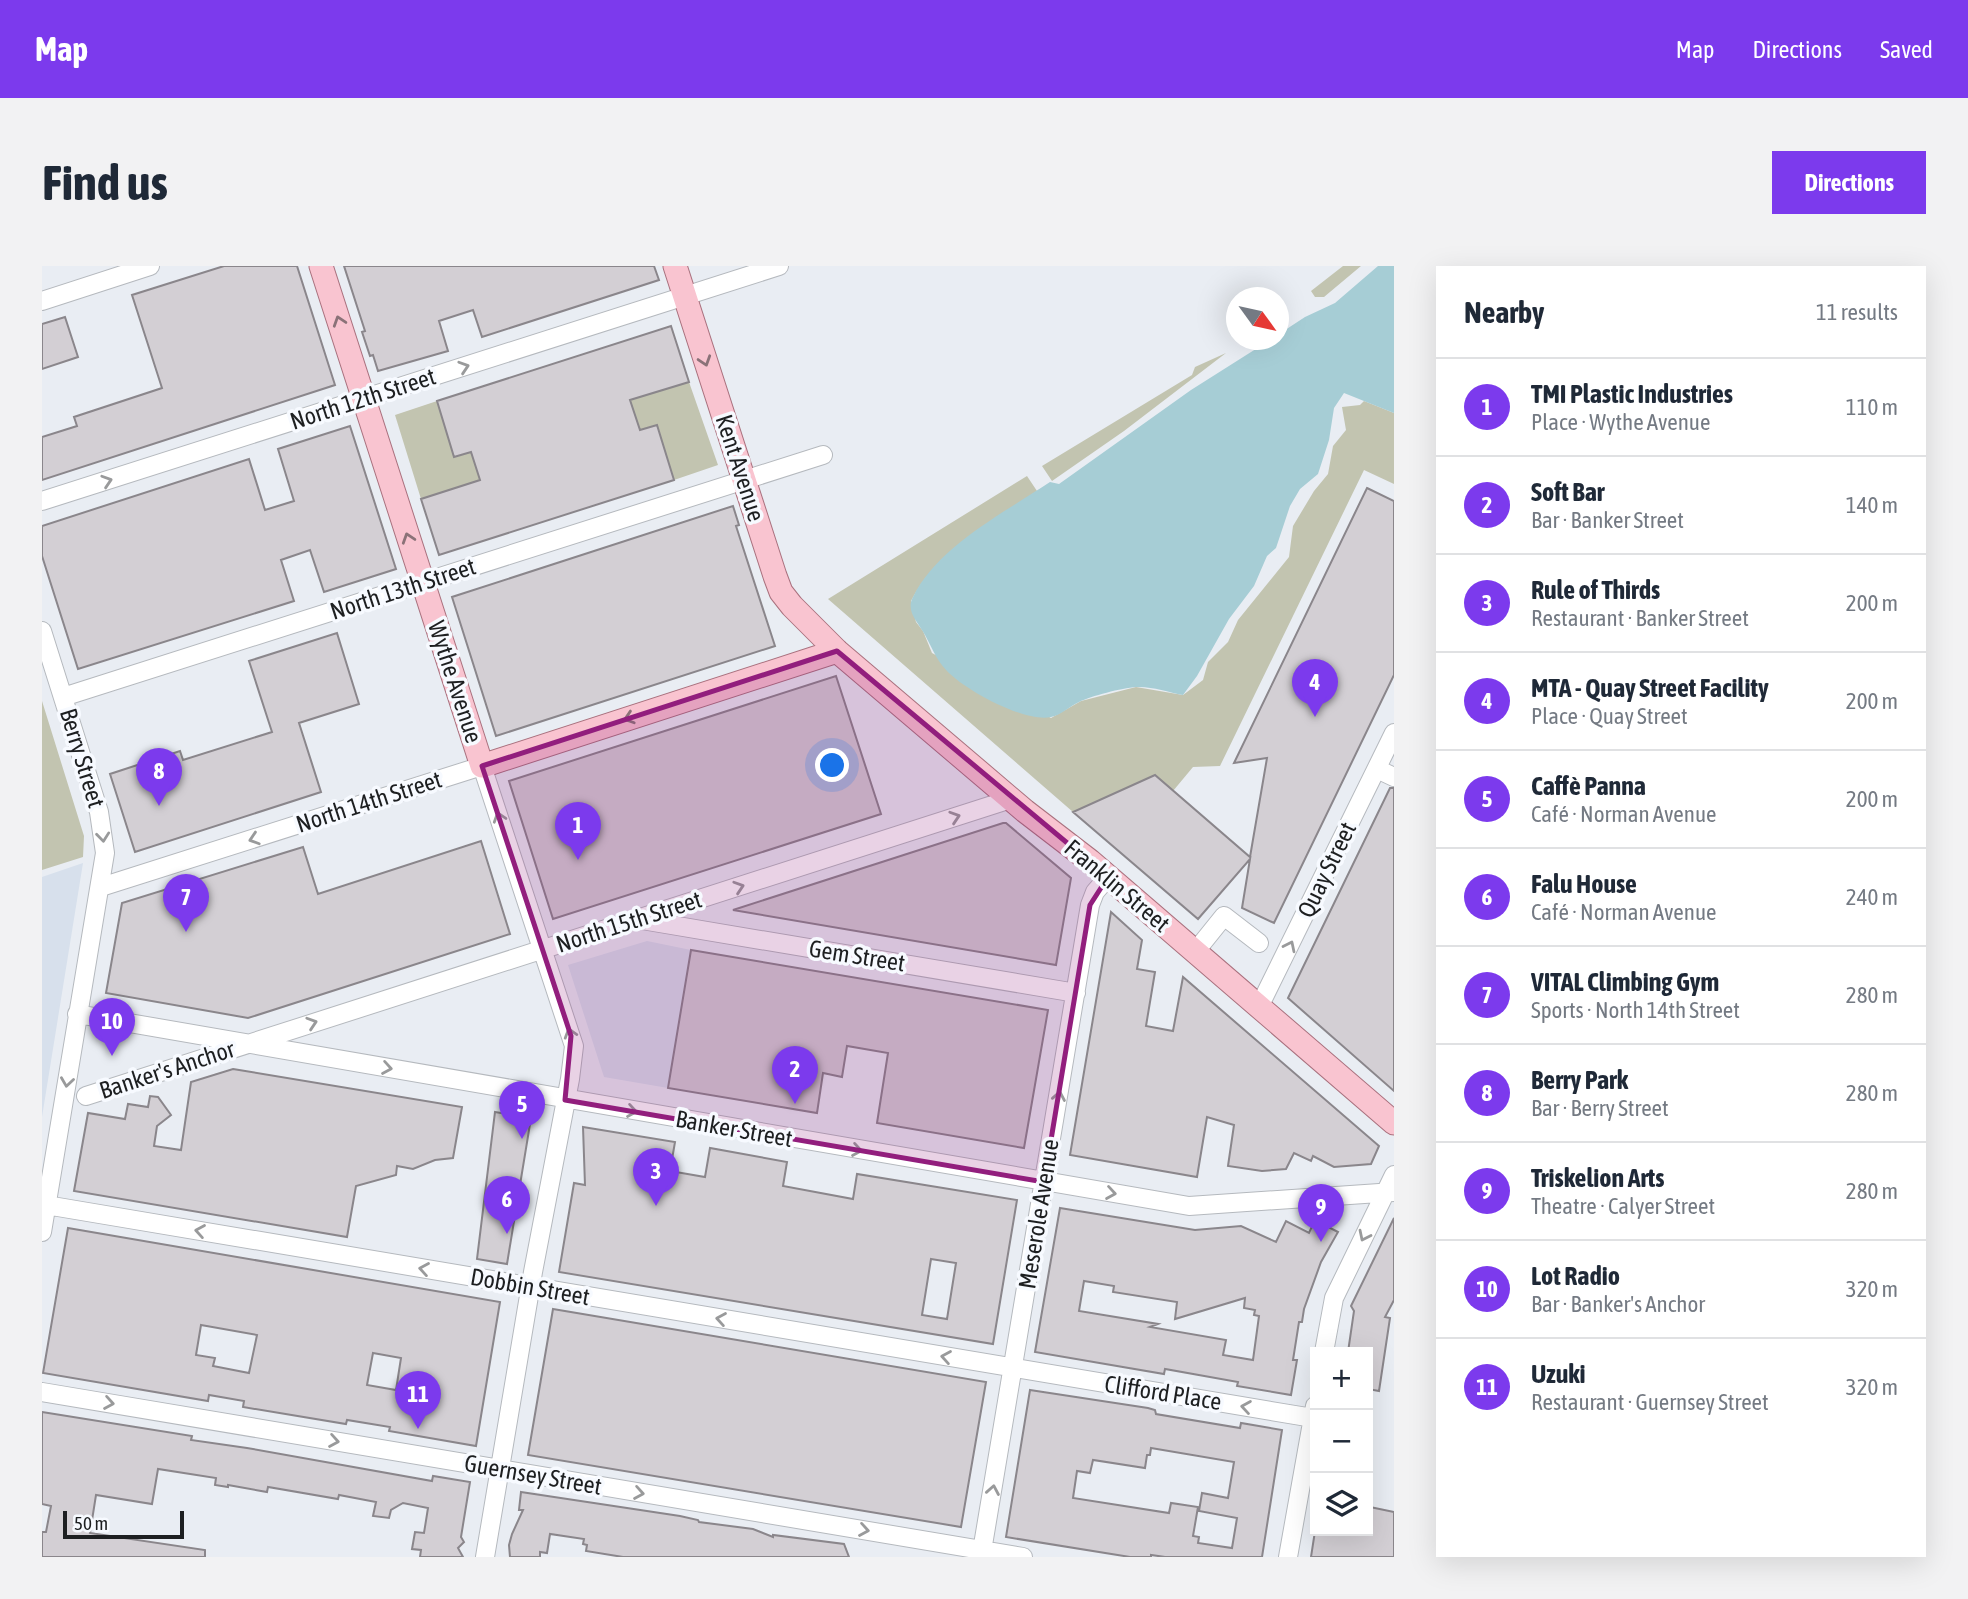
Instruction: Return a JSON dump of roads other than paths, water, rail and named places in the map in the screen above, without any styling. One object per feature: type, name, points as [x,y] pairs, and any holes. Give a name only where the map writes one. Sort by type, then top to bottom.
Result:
[{"type":"main road","name":"Wythe Avenue","points":[[321,266],[482,766]]},
{"type":"main road","name":"Kent Avenue","points":[[675,266],[743,481],[782,592],[837,651]]},
{"type":"main road","name":"North 14th Street","points":[[482,766],[837,651]]},
{"type":"main road","name":"Franklin Street","points":[[837,651],[863,670],[1010,799],[1108,877],[1394,1123]]},
{"type":"street","points":[[42,301],[150,266]]},
{"type":"street","name":"North 12th Street","points":[[42,501],[779,266]]},
{"type":"street","name":"North 13th Street","points":[[63,697],[823,454]]},
{"type":"street","name":"Berry Street","points":[[42,631],[99,812],[104,834],[105,865],[77,1014],[42,1232]]},
{"type":"street","name":"Quay Street","points":[[1259,1007],[1394,733]]},
{"type":"street","name":"North 14th Street","points":[[101,887],[482,766]]},
{"type":"street","name":"Wythe Avenue","points":[[482,766],[574,1046],[485,1557]]},
{"type":"street","points":[[1377,769],[1394,777]]},
{"type":"street","name":"North 15th Street","points":[[247,1044],[1010,799]]},
{"type":"street","name":"Meserole Avenue","points":[[982,1554],[1090,905],[1095,892],[1108,877]]},
{"type":"street","points":[[1195,952],[1224,916],[1259,943]]},
{"type":"street","name":"Gem Street","points":[[638,920],[1076,993]]},
{"type":"street","name":"Banker Street","points":[[77,1014],[565,1100],[1196,1206],[1390,1192]]},
{"type":"street","name":"Banker's Anchor","points":[[86,1096],[247,1044]]},
{"type":"street","points":[[1325,1347],[1334,1298],[1390,1192],[1394,1175]]},
{"type":"street","name":"Dobbin Street","points":[[46,1205],[1013,1368]]},
{"type":"street","name":"Clifford Place","points":[[1013,1368],[1310,1411]]},
{"type":"street","name":"Guernsey Street","points":[[42,1392],[982,1554],[1023,1557]]},
{"type":"street","points":[[1288,1557],[1310,1434]]},
{"type":"water","points":[[1378,266],[1394,266],[1394,413],[1344,393],[1334,408],[1329,440],[1318,474],[1300,489],[1290,506],[1276,548],[1267,556],[1254,586],[1229,619],[1197,676],[1183,695],[1136,687],[1084,700],[1055,716],[1040,718],[996,703],[967,687],[947,671],[939,662],[911,611],[913,597],[938,562],[993,518],[1050,482],[1059,484],[1191,390],[1254,350],[1289,350],[1289,327],[1335,303]]},
{"type":"place","name":"MTA - Quay Street Facility","points":[[1315,717]]},
{"type":"place","name":"Berry Park","points":[[159,806]]},
{"type":"place","name":"TMI Plastic Industries","points":[[578,860]]},
{"type":"place","name":"VITAL Climbing Gym","points":[[186,932]]},
{"type":"place","name":"Lot Radio","points":[[112,1056]]},
{"type":"place","name":"Soft Bar","points":[[795,1104]]},
{"type":"place","name":"Caffè Panna","points":[[522,1139]]},
{"type":"place","name":"Rule of Thirds","points":[[656,1206]]},
{"type":"place","name":"Falu House","points":[[507,1234]]},
{"type":"place","name":"Triskelion Arts","points":[[1321,1242]]},
{"type":"place","name":"Uzuki","points":[[418,1429]]}]
